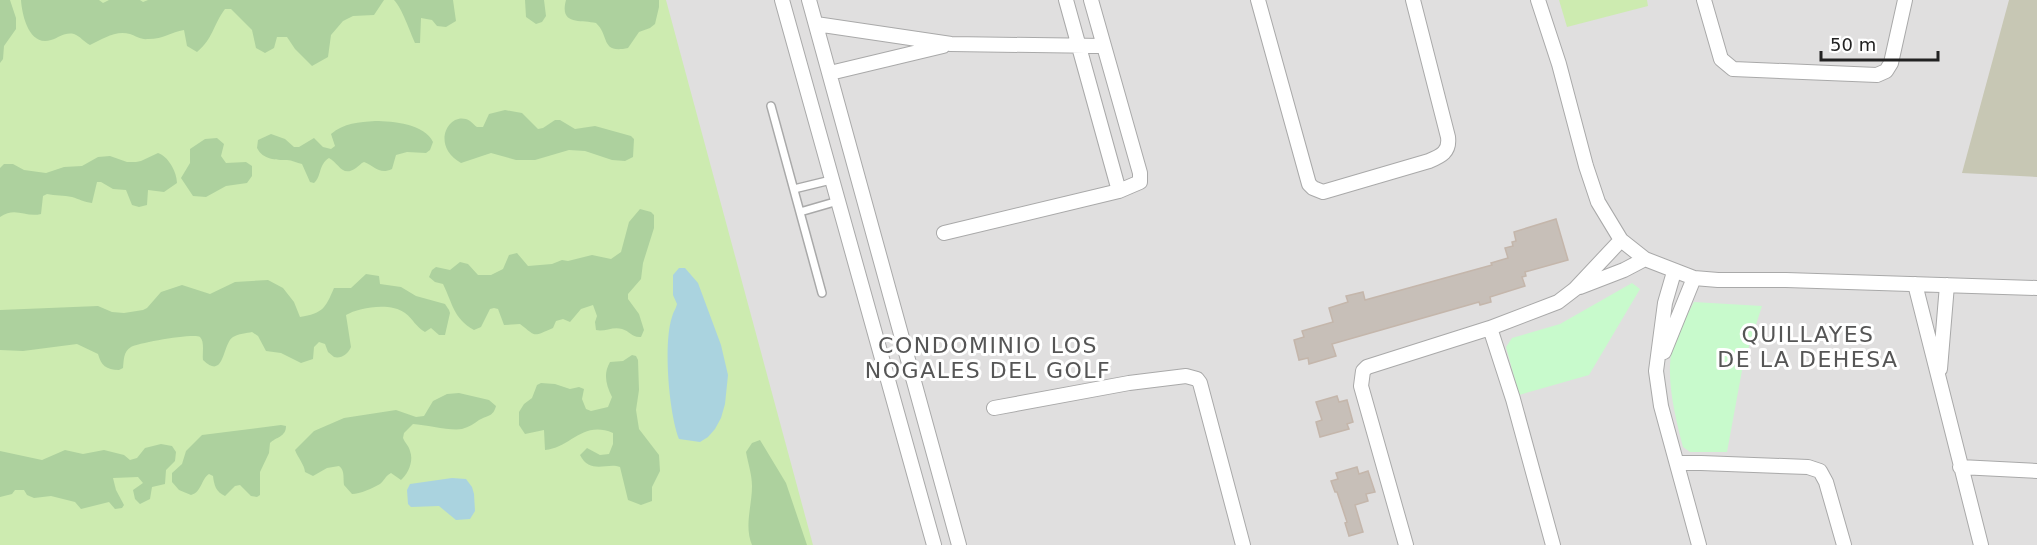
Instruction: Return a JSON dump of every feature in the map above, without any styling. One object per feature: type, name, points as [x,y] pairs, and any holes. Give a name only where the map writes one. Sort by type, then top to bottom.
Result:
[{"type":"street","points":[[782,0],[934,545]]},
{"type":"street","points":[[809,0],[960,545]]},
{"type":"street","points":[[1066,0],[1119,191]]},
{"type":"street","points":[[944,233],[1119,191],[1138,184],[1140,177],[1091,0]]},
{"type":"street","points":[[1258,0],[1309,184],[1323,192],[1429,161],[1443,155],[1448,148],[1448,137],[1413,0]]},
{"type":"street","points":[[1538,0],[1559,64],[1598,202],[1621,240],[1645,259],[1694,278],[2037,288]]},
{"type":"street","points":[[1704,0],[1721,59],[1733,69],[1877,75],[1886,71],[1891,63],[1905,0]]},
{"type":"street","points":[[816,24],[951,44],[1103,45]]},
{"type":"street","points":[[830,73],[951,44]]},
{"type":"street","points":[[1406,545],[1362,386],[1363,371],[1367,367],[1490,328],[1558,302],[1575,289],[1621,240]]},
{"type":"street","points":[[1575,289],[1624,270],[1645,259]]},
{"type":"street","points":[[1674,272],[1665,303],[1656,371],[1661,406],[1699,545]]},
{"type":"street","points":[[1656,371],[1694,278]]},
{"type":"street","points":[[1915,284],[1981,545]]},
{"type":"street","points":[[1939,380],[1947,285]]},
{"type":"street","points":[[867,308],[892,302]]},
{"type":"street","points":[[1490,328],[1513,399],[1553,545]]},
{"type":"street","points":[[994,408],[1129,383],[1186,376],[1197,379],[1200,383],[1243,545]]},
{"type":"street","points":[[1677,463],[1808,467],[1820,471],[1826,482],[1844,545]]},
{"type":"street","points":[[1960,467],[2037,471]]},
{"type":"lane","points":[[771,106],[822,293]]},
{"type":"lane","points":[[794,189],[831,180]]},
{"type":"lane","points":[[800,212],[837,201]]},
{"type":"shaded area","points":[[0,0],[2037,0],[2037,545],[0,545]]},
{"type":"shaded area","points":[[2009,0],[2037,0],[2037,177],[1962,173]]},
{"type":"green space","points":[[0,0],[666,0],[813,545],[0,545]]},
{"type":"green space","points":[[0,0],[10,0],[16,18],[16,29],[4,46],[3,59],[0,63]]},
{"type":"green space","points":[[21,0],[99,0],[103,3],[109,0],[140,0],[143,2],[148,0],[384,0],[374,15],[353,16],[343,21],[331,35],[328,57],[312,66],[287,37],[277,37],[274,48],[265,53],[256,48],[252,30],[231,9],[225,9],[210,37],[197,52],[187,46],[184,30],[159,38],[145,39],[119,33],[90,45],[76,35],[70,34],[43,41],[37,39],[28,28]]},
{"type":"green space","points":[[394,0],[453,0],[456,21],[446,27],[437,26],[432,20],[421,18],[420,43],[415,43],[403,14]]},
{"type":"green space","points":[[525,0],[544,0],[546,16],[542,22],[536,24],[526,17]]},
{"type":"green space","points":[[566,0],[659,0],[659,7],[655,24],[639,32],[628,48],[619,49],[609,46],[596,23],[568,18],[565,8]]},
{"type":"green space","points":[[1559,0],[1647,0],[1648,6],[1567,27]]},
{"type":"green space","points":[[505,110],[522,113],[538,129],[555,120],[560,120],[575,129],[595,126],[631,136],[634,139],[633,157],[625,161],[612,160],[585,151],[569,150],[535,160],[516,160],[491,153],[461,163],[451,156],[445,139],[450,124],[463,119],[477,127],[483,127],[489,114]]},
{"type":"green space","points":[[375,121],[416,127],[429,136],[433,142],[430,150],[426,153],[407,152],[396,155],[392,169],[388,171],[377,169],[364,162],[351,171],[344,171],[329,158],[323,164],[314,183],[310,182],[302,164],[270,158],[263,155],[257,148],[258,140],[271,134],[285,139],[294,147],[299,147],[314,138],[323,147],[331,149],[335,146],[331,134],[336,130],[352,124]]},
{"type":"green space","points":[[217,138],[224,144],[221,156],[226,163],[246,162],[252,166],[252,176],[247,183],[226,186],[206,197],[193,196],[181,178],[190,163],[190,149],[205,139]]},
{"type":"green space","points":[[158,153],[165,157],[171,165],[177,183],[164,192],[148,190],[147,205],[139,207],[132,205],[126,190],[113,189],[97,182],[92,203],[69,196],[47,194],[43,196],[41,214],[11,212],[0,217],[0,168],[4,164],[13,164],[24,170],[46,173],[64,167],[82,166],[98,157],[110,156],[127,162],[136,162]]},
{"type":"green space","points":[[640,209],[654,215],[654,228],[643,263],[641,279],[628,294],[628,299],[639,314],[644,330],[641,337],[619,328],[596,330],[597,316],[593,305],[581,309],[570,322],[563,319],[556,321],[553,328],[535,334],[520,324],[504,325],[498,309],[494,308],[490,309],[481,327],[474,330],[462,321],[443,284],[429,277],[436,267],[450,270],[460,262],[468,264],[478,275],[491,275],[503,269],[509,255],[517,253],[528,266],[552,264],[592,255],[611,259],[621,252],[629,222]]},
{"type":"green space","points":[[366,274],[379,276],[380,284],[401,287],[416,296],[445,304],[450,313],[445,335],[439,335],[431,328],[425,332],[408,315],[399,310],[375,307],[346,315],[351,347],[346,354],[342,357],[334,357],[328,352],[325,344],[319,342],[314,347],[313,359],[301,363],[281,353],[266,351],[258,336],[252,332],[233,337],[219,364],[215,366],[203,360],[202,342],[200,337],[196,336],[166,339],[131,347],[125,354],[123,368],[119,370],[107,368],[98,354],[77,344],[23,351],[0,350],[0,310],[98,306],[112,312],[124,313],[143,310],[161,292],[182,285],[210,294],[235,282],[268,280],[283,288],[294,302],[300,317],[314,314],[322,309],[334,288],[351,288]]},
{"type":"green space","points":[[1632,283],[1640,289],[1589,375],[1519,395],[1506,347],[1512,338],[1560,324]]},
{"type":"green space","points":[[1694,302],[1762,306],[1743,365],[1727,452],[1690,452],[1683,447],[1677,421],[1670,365],[1677,335]]},
{"type":"green space","points":[[632,355],[638,360],[639,390],[636,410],[639,429],[659,455],[660,471],[652,487],[652,501],[641,505],[628,500],[620,467],[589,465],[580,455],[587,448],[600,455],[609,454],[613,444],[613,433],[602,430],[585,432],[562,445],[545,450],[544,430],[525,434],[519,425],[519,412],[532,398],[537,385],[541,383],[555,384],[570,389],[579,387],[584,389],[582,399],[586,409],[591,411],[608,407],[612,397],[606,380],[608,366],[610,362],[623,361]]},
{"type":"green space","points":[[459,393],[489,400],[496,406],[495,410],[490,415],[462,429],[413,424],[404,433],[403,438],[411,455],[411,463],[401,480],[391,473],[377,486],[352,494],[344,485],[343,472],[339,466],[327,468],[313,476],[305,472],[295,450],[314,431],[344,418],[396,410],[416,417],[424,416],[433,401],[447,394]]},
{"type":"green space","points":[[286,426],[286,430],[283,435],[270,443],[269,453],[260,472],[260,495],[257,497],[251,496],[240,485],[235,486],[225,496],[218,490],[213,476],[209,474],[197,491],[191,495],[179,490],[172,482],[172,473],[182,464],[186,451],[202,435]]},
{"type":"green space","points":[[760,440],[786,483],[807,545],[752,545],[748,523],[752,482],[746,452],[752,443]]},
{"type":"green space","points":[[161,444],[172,446],[176,452],[175,461],[166,470],[165,484],[152,487],[150,499],[140,504],[135,499],[133,490],[143,483],[138,477],[113,478],[124,505],[122,508],[115,509],[109,502],[81,509],[75,502],[51,496],[34,498],[27,495],[24,490],[15,490],[12,494],[0,497],[0,451],[42,460],[65,450],[83,454],[104,450],[124,455],[130,460],[137,458],[145,448]]},
{"type":"water","points":[[679,268],[685,268],[698,283],[721,345],[728,375],[721,418],[708,437],[700,442],[679,439],[672,413],[668,344],[672,315],[677,304],[673,295],[673,275]]},
{"type":"water","points":[[452,478],[466,479],[472,487],[475,511],[470,519],[456,520],[439,506],[411,507],[408,504],[407,490],[410,484]]},
{"type":"building","points":[[1556,219],[1568,260],[1525,272],[1526,276],[1522,277],[1525,286],[1490,297],[1491,302],[1480,305],[1479,302],[1332,344],[1336,356],[1309,364],[1308,358],[1299,360],[1294,340],[1304,337],[1302,331],[1333,322],[1329,308],[1348,302],[1346,296],[1363,292],[1365,300],[1492,265],[1491,263],[1508,258],[1505,248],[1513,246],[1512,242],[1516,241],[1514,232]]},
{"type":"building","points":[[1337,396],[1339,402],[1347,400],[1353,422],[1347,424],[1349,429],[1320,437],[1316,422],[1322,420],[1316,402]]},
{"type":"building","points":[[1357,467],[1359,474],[1368,471],[1375,492],[1366,494],[1368,501],[1355,505],[1363,532],[1349,536],[1345,523],[1347,522],[1331,481],[1338,479],[1336,473]]},
{"type":"district","name":"QUILLAYES DE LA DEHESA","points":[[1808,346]]},
{"type":"district","name":"CONDOMINIO LOS NOGALES DEL GOLF","points":[[988,358]]}]
